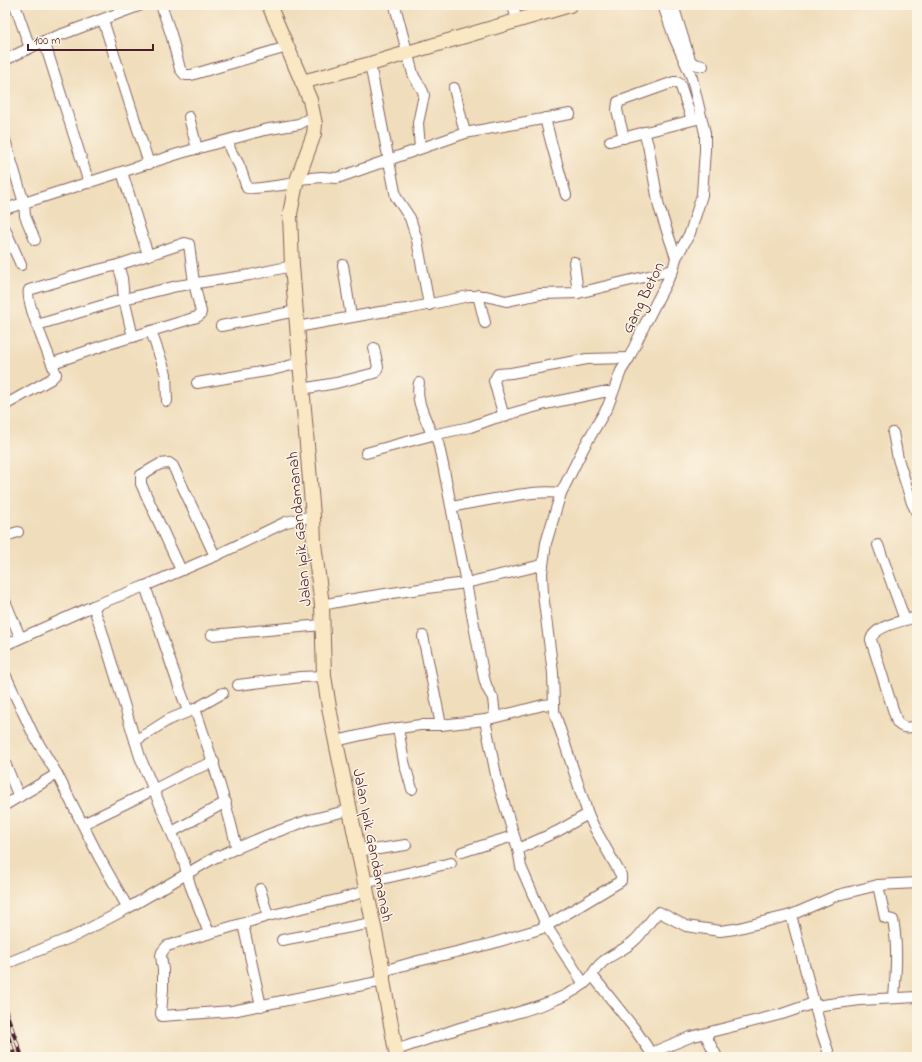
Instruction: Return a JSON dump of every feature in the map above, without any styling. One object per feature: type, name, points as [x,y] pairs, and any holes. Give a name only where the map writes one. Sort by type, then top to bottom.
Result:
[{"type":"street","points":[[15,5],[30,48]]},
{"type":"street","points":[[5,60],[44,41],[141,5]]},
{"type":"street","points":[[161,5],[171,34],[180,69],[185,75],[192,75],[287,47]]},
{"type":"street","name":"Jalan Ipik Gandamanah","points":[[269,5],[310,100],[314,116],[314,134],[297,181],[290,214],[292,266],[313,516],[314,544],[322,605],[324,676],[383,976],[396,1054]]},
{"type":"street","points":[[513,5],[517,21]]},
{"type":"street","points":[[302,82],[370,64],[570,5]]},
{"type":"street","name":"Gang Beton","points":[[547,926],[621,881],[621,875],[588,814],[554,711],[553,673],[543,594],[542,565],[546,543],[561,494],[584,447],[608,406],[621,371],[629,358],[644,324],[674,270],[676,258],[690,233],[702,195],[705,133],[697,119],[696,91],[689,69],[679,48],[663,5]]},
{"type":"street","points":[[673,5],[690,60],[694,64],[703,66]]},
{"type":"street","points":[[395,6],[416,81],[424,95],[418,123],[420,148]]},
{"type":"street","points":[[103,20],[149,164]]},
{"type":"street","points":[[44,41],[89,183]]},
{"type":"street","points":[[370,64],[396,197],[410,218],[417,240],[429,305]]},
{"type":"street","points":[[610,141],[624,138],[697,119],[680,84],[674,82],[618,102],[617,110],[624,138]]},
{"type":"street","points":[[454,88],[465,133]]},
{"type":"street","points":[[230,140],[229,148],[231,154],[238,164],[247,188],[250,190],[322,177],[337,178],[465,133],[570,114]]},
{"type":"street","points":[[5,209],[197,149],[264,130],[299,124],[314,116]]},
{"type":"street","points":[[189,117],[197,149]]},
{"type":"street","points":[[545,118],[566,195]]},
{"type":"street","points":[[644,132],[648,144],[659,207],[676,258]]},
{"type":"street","points":[[5,140],[24,204],[25,216],[35,240]]},
{"type":"street","points":[[122,172],[148,255]]},
{"type":"street","points":[[5,229],[21,265]]},
{"type":"street","points":[[5,405],[56,374],[52,364],[37,325],[28,296],[29,290],[118,265],[185,243],[189,244],[200,315],[102,346],[52,364]]},
{"type":"street","points":[[574,262],[578,293]]},
{"type":"street","points":[[118,265],[122,278],[124,299],[134,337]]},
{"type":"street","points":[[343,265],[351,317]]},
{"type":"street","points":[[37,325],[124,299],[194,283],[250,275],[292,266]]},
{"type":"street","points":[[297,327],[429,305],[478,295],[506,301],[540,294],[578,293],[674,270]]},
{"type":"street","points":[[478,295],[485,323]]},
{"type":"street","points":[[221,326],[296,311]]},
{"type":"street","points":[[151,331],[166,374],[167,401]]},
{"type":"street","points":[[302,389],[336,383],[375,373],[378,367],[374,348]]},
{"type":"street","points":[[504,417],[494,382],[498,374],[587,359],[629,358]]},
{"type":"street","points":[[197,383],[272,370],[300,363]]},
{"type":"street","points":[[419,383],[418,392],[421,408],[432,435],[438,442],[452,506],[484,678],[487,688],[493,698],[495,717]]},
{"type":"street","points":[[366,453],[432,435],[470,427],[545,404],[603,392],[613,392]]},
{"type":"street","points":[[893,433],[898,459],[914,496],[917,513]]},
{"type":"street","points":[[182,570],[141,484],[141,475],[160,464],[170,463],[173,466],[215,556]]},
{"type":"street","points":[[452,506],[524,494],[551,492],[561,494]]},
{"type":"street","points":[[5,645],[20,637],[93,606],[145,586],[215,556],[286,522],[313,516]]},
{"type":"street","points":[[5,536],[18,532]]},
{"type":"street","points":[[878,545],[905,620]]},
{"type":"street","points":[[322,605],[399,591],[466,583],[542,565]]},
{"type":"street","points":[[145,586],[160,628],[174,675],[214,762],[226,802],[237,849]]},
{"type":"street","points":[[5,601],[20,637]]},
{"type":"street","points":[[93,606],[140,758],[184,862],[190,885],[208,933]]},
{"type":"street","points":[[917,617],[876,631],[872,635],[871,640],[897,722],[902,727],[910,728],[917,726]]},
{"type":"street","points":[[212,635],[322,625]]},
{"type":"street","points":[[423,636],[441,725]]},
{"type":"street","points":[[5,674],[33,734],[57,774],[99,857],[128,908]]},
{"type":"street","points":[[238,685],[301,677],[324,676]]},
{"type":"street","points":[[135,741],[168,720],[223,693]]},
{"type":"street","points":[[336,741],[398,728],[485,720],[554,704]]},
{"type":"street","points":[[485,720],[497,780],[518,849],[521,867],[547,926],[584,984]]},
{"type":"street","points":[[398,728],[404,762],[412,790]]},
{"type":"street","points":[[83,824],[188,772],[214,762]]},
{"type":"street","points":[[5,763],[19,797]]},
{"type":"street","points":[[5,805],[57,774]]},
{"type":"street","points":[[172,832],[226,802]]},
{"type":"street","points":[[5,964],[70,938],[128,908],[214,858],[265,836],[309,820],[350,810]]},
{"type":"street","points":[[518,849],[558,831],[588,814]]},
{"type":"street","points":[[462,852],[513,836]]},
{"type":"street","points":[[358,850],[406,845]]},
{"type":"street","points":[[451,863],[365,887],[341,899],[268,916],[167,946],[160,956],[163,970],[161,1015],[232,1011],[261,1006],[383,976],[418,961],[490,944],[547,926]]},
{"type":"street","points":[[396,1054],[461,1028],[504,1017],[534,1007],[577,989],[584,984],[600,962],[635,940],[658,912],[686,926],[720,931],[792,919],[838,895],[879,891],[917,883]]},
{"type":"street","points":[[260,889],[268,916]]},
{"type":"street","points":[[879,891],[885,918],[893,920],[895,929],[896,948],[894,998]]},
{"type":"street","points":[[792,919],[814,1005],[830,1057]]},
{"type":"street","points":[[282,940],[372,923]]},
{"type":"street","points":[[243,924],[261,1006]]},
{"type":"street","points":[[592,974],[634,1028],[652,1055],[690,1037],[814,1005],[860,1000],[917,997]]},
{"type":"street","points":[[705,1034],[717,1057]]},
{"type":"railway","points":[[5,1009],[22,1057]]},
{"type":"railway","points":[[5,1027],[15,1057]]}]
